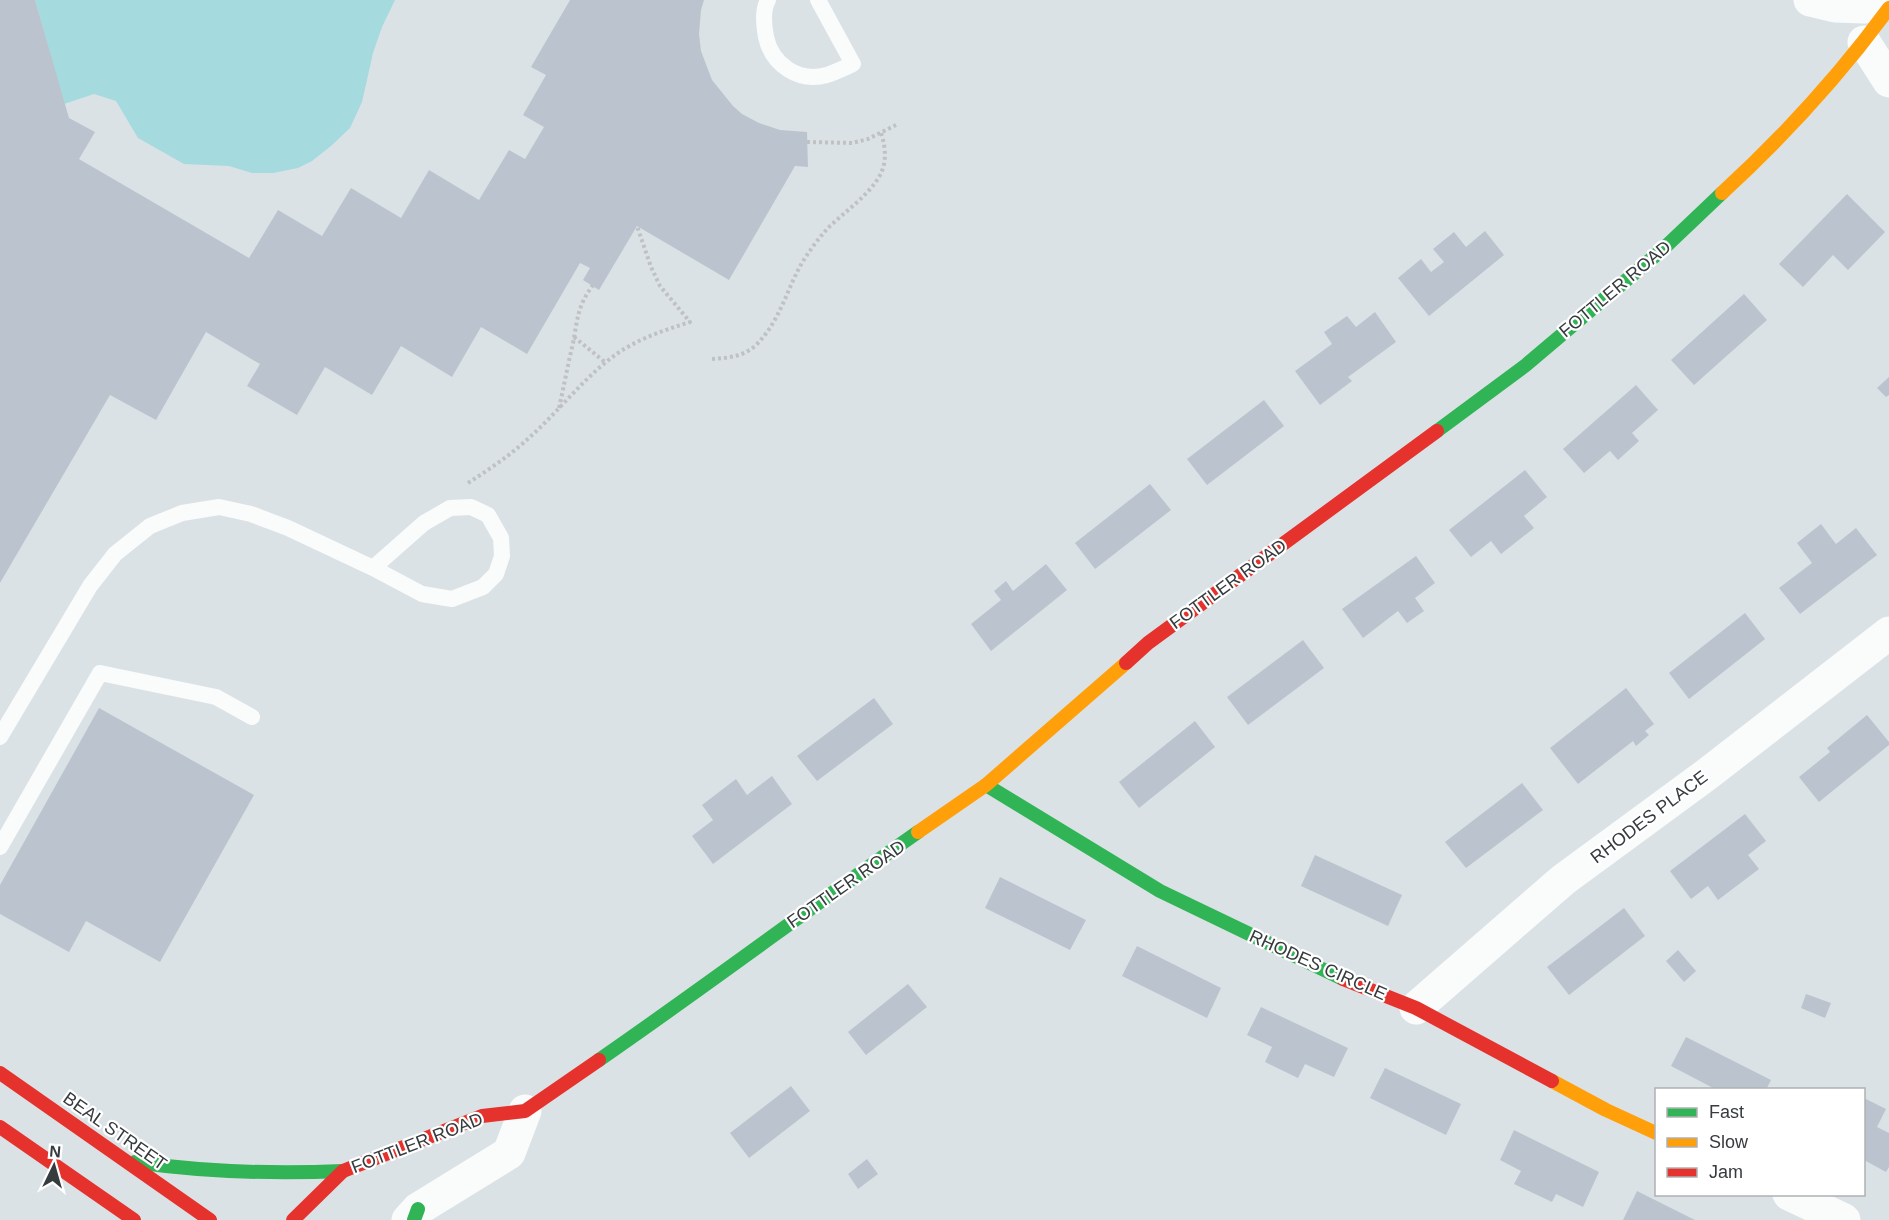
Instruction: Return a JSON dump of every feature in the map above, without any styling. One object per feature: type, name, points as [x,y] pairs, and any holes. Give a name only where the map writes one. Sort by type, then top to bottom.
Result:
[{"type":"street","points":[[1810,0],[1835,6],[1889,6]]},
{"type":"street","name":"FOTTLER ROAD","points":[[293,1220],[343,1171],[482,1116],[525,1111],[669,1012],[806,911],[986,785],[1148,643],[1526,365],[1653,258],[1762,156],[1864,42],[1889,6]]},
{"type":"street","points":[[1864,42],[1889,81]]},
{"type":"street","name":"RHODES PLACE","points":[[1416,1008],[1563,880],[1706,775],[1889,633]]},
{"type":"street","name":"RHODES CIRCLE","points":[[986,785],[1160,891],[1331,974],[1416,1008],[1606,1110],[1655,1133]]},
{"type":"street","name":"BEAL STREET","points":[[0,1073],[210,1220]]},
{"type":"street","points":[[413,1216],[509,1153],[525,1111]]},
{"type":"street","points":[[0,1127],[134,1220]]},
{"type":"street","points":[[128,1161],[175,1169],[271,1174],[343,1171]]},
{"type":"street","points":[[1794,1196],[1844,1220]]},
{"type":"lane","points":[[768,0],[765,5],[764,25],[767,44],[776,60],[790,72],[806,76],[825,75],[853,64],[818,0]]},
{"type":"lane","points":[[0,737],[90,586],[115,554],[150,526],[182,513],[219,507],[251,514],[288,528],[422,594],[452,599],[483,587],[496,574],[502,556],[501,538],[488,515],[471,507],[450,508],[424,523],[373,568]]},
{"type":"lane","points":[[0,847],[100,673],[216,697],[252,717]]},
{"type":"path","points":[[807,142],[852,143],[868,139],[896,125]]},
{"type":"path","points":[[712,359],[736,357],[753,348],[767,333],[805,257],[825,231],[869,191],[880,176],[885,162],[884,141],[881,133]]},
{"type":"path","points":[[465,485],[531,437],[590,376],[617,354],[662,330],[690,322],[660,286],[637,226]]},
{"type":"path","points":[[559,408],[577,316],[583,299],[593,285]]},
{"type":"path","points":[[574,337],[606,363]]},
{"type":"water","points":[[35,0],[395,0],[382,27],[373,53],[362,102],[350,128],[312,161],[298,168],[273,173],[252,173],[229,166],[184,164],[138,138],[116,101],[94,94],[64,104]]},
{"type":"building","points":[[0,0],[35,0],[69,118],[95,132],[79,159],[249,258],[278,210],[322,236],[351,188],[401,218],[429,170],[479,200],[509,150],[525,159],[544,127],[523,115],[546,75],[531,67],[570,0],[704,0],[699,34],[701,51],[712,80],[742,114],[780,130],[807,132],[808,167],[795,166],[729,280],[637,226],[599,290],[583,280],[590,268],[580,263],[527,354],[481,327],[452,377],[401,346],[372,395],[325,367],[297,415],[247,386],[260,364],[206,332],[156,420],[110,395],[0,583]]},
{"type":"building","points":[[1847,194],[1885,232],[1848,270],[1833,255],[1803,287],[1779,264]]},
{"type":"building","points":[[1485,231],[1504,255],[1429,316],[1398,278],[1421,259],[1431,272],[1444,262],[1433,249],[1454,232],[1466,247]]},
{"type":"building","points":[[1744,294],[1767,320],[1694,385],[1671,360]]},
{"type":"building","points":[[1375,312],[1396,342],[1348,377],[1352,381],[1320,405],[1295,371],[1332,344],[1324,332],[1347,316],[1356,327]]},
{"type":"building","points":[[1889,377],[1889,395],[1886,397],[1877,388]]},
{"type":"building","points":[[1636,385],[1658,410],[1632,433],[1639,441],[1618,460],[1610,451],[1584,473],[1563,449]]},
{"type":"building","points":[[1264,400],[1284,426],[1207,485],[1187,459]]},
{"type":"building","points":[[1525,470],[1547,497],[1524,516],[1534,528],[1501,554],[1491,541],[1471,557],[1449,530]]},
{"type":"building","points":[[1150,484],[1171,510],[1095,569],[1075,543]]},
{"type":"building","points":[[1821,524],[1836,544],[1856,528],[1877,555],[1800,614],[1779,588],[1812,563],[1797,543]]},
{"type":"building","points":[[1416,556],[1435,583],[1415,598],[1424,611],[1407,623],[1398,611],[1363,638],[1342,609]]},
{"type":"building","points":[[1046,564],[1067,590],[991,651],[971,624],[1001,600],[994,591],[1006,581],[1013,591]]},
{"type":"building","points":[[1745,613],[1765,639],[1689,699],[1669,673]]},
{"type":"building","points":[[1303,640],[1324,668],[1248,725],[1227,697]]},
{"type":"building","points":[[1626,688],[1654,724],[1645,731],[1649,735],[1636,746],[1633,741],[1578,784],[1550,748]]},
{"type":"building","points":[[874,698],[893,724],[817,781],[797,756]]},
{"type":"building","points":[[99,708],[254,795],[160,962],[86,921],[69,952],[0,914],[0,885]]},
{"type":"building","points":[[1867,715],[1889,745],[1819,802],[1799,777],[1830,752],[1827,748]]},
{"type":"building","points":[[1195,721],[1215,747],[1139,808],[1119,782]]},
{"type":"building","points":[[772,776],[792,804],[713,864],[692,836],[713,820],[702,805],[736,779],[747,795]]},
{"type":"building","points":[[1522,783],[1543,810],[1466,868],[1445,842]]},
{"type":"building","points":[[1745,814],[1766,841],[1748,855],[1759,869],[1718,900],[1708,886],[1691,899],[1670,871]]},
{"type":"building","points":[[1315,855],[1402,895],[1388,926],[1301,886]]},
{"type":"building","points":[[1000,877],[1086,920],[1070,950],[985,908]]},
{"type":"building","points":[[1624,908],[1645,936],[1569,995],[1547,967]]},
{"type":"building","points":[[1137,946],[1221,988],[1207,1018],[1122,976]]},
{"type":"building","points":[[1678,950],[1696,971],[1684,982],[1666,961]]},
{"type":"building","points":[[908,984],[927,1007],[866,1055],[848,1032]]},
{"type":"building","points":[[1806,994],[1831,1003],[1825,1018],[1801,1008]]},
{"type":"building","points":[[1261,1007],[1348,1048],[1334,1077],[1305,1064],[1298,1078],[1265,1062],[1272,1047],[1247,1035]]},
{"type":"building","points":[[1686,1037],[1771,1080],[1767,1088],[1713,1088],[1671,1066]]},
{"type":"building","points":[[1385,1068],[1461,1104],[1446,1135],[1370,1098]]},
{"type":"building","points":[[791,1086],[810,1111],[749,1158],[730,1133]]},
{"type":"building","points":[[1865,1098],[1886,1109],[1877,1127],[1889,1133],[1889,1167],[1886,1172],[1865,1161]]},
{"type":"building","points":[[1514,1130],[1599,1172],[1583,1207],[1556,1194],[1552,1202],[1514,1184],[1521,1171],[1500,1160]]},
{"type":"building","points":[[867,1159],[878,1174],[858,1189],[848,1174]]},
{"type":"building","points":[[1637,1191],[1695,1220],[1623,1220]]},
{"type":"traffic: fast","points":[[1437,431],[1526,365],[1662,250],[1722,193]]},
{"type":"traffic: fast","points":[[986,785],[1160,891],[1343,979]]},
{"type":"traffic: fast","points":[[599,1060],[918,832]]},
{"type":"traffic: fast","points":[[135,1162],[239,1171],[343,1171]]},
{"type":"traffic: fast","points":[[414,1220],[418,1209]]},
{"type":"traffic: slow","points":[[1722,193],[1810,105],[1889,8]]},
{"type":"traffic: slow","points":[[918,832],[986,785],[1126,663]]},
{"type":"traffic: slow","points":[[1552,1081],[1655,1133]]},
{"type":"traffic: jam","points":[[1126,663],[1148,643],[1437,431]]},
{"type":"traffic: jam","points":[[1343,979],[1416,1008],[1552,1081]]},
{"type":"traffic: jam","points":[[293,1220],[343,1171],[482,1116],[525,1111],[599,1060]]},
{"type":"traffic: jam","points":[[0,1073],[210,1220]]},
{"type":"traffic: jam","points":[[0,1127],[134,1220]]}]
